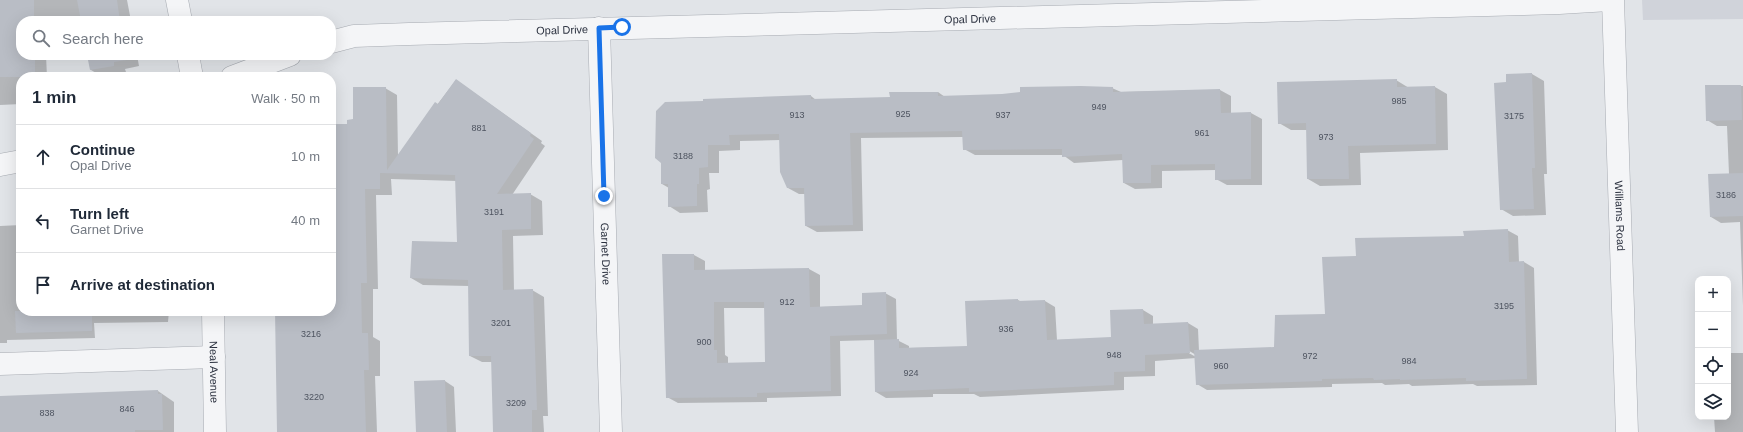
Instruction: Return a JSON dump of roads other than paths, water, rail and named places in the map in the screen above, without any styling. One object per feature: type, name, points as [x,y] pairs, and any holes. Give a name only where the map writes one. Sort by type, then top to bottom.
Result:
[{"type":"street","points":[[177,0],[180,16]]},
{"type":"street","name":"Opal Drive","points":[[336,41],[354,36],[599,28],[1559,3],[1609,0]]},
{"type":"street","name":"Williams Road","points":[[1613,0],[1626,432]]},
{"type":"street","name":"Garnet Drive","points":[[599,28],[611,432]]},
{"type":"street","points":[[189,60],[191,72]]},
{"type":"street","points":[[245,72],[277,60]]},
{"type":"street","points":[[0,166],[16,162]]},
{"type":"street","name":"Neal Avenue","points":[[213,316],[215,432]]},
{"type":"street","points":[[0,364],[214,357]]}]
